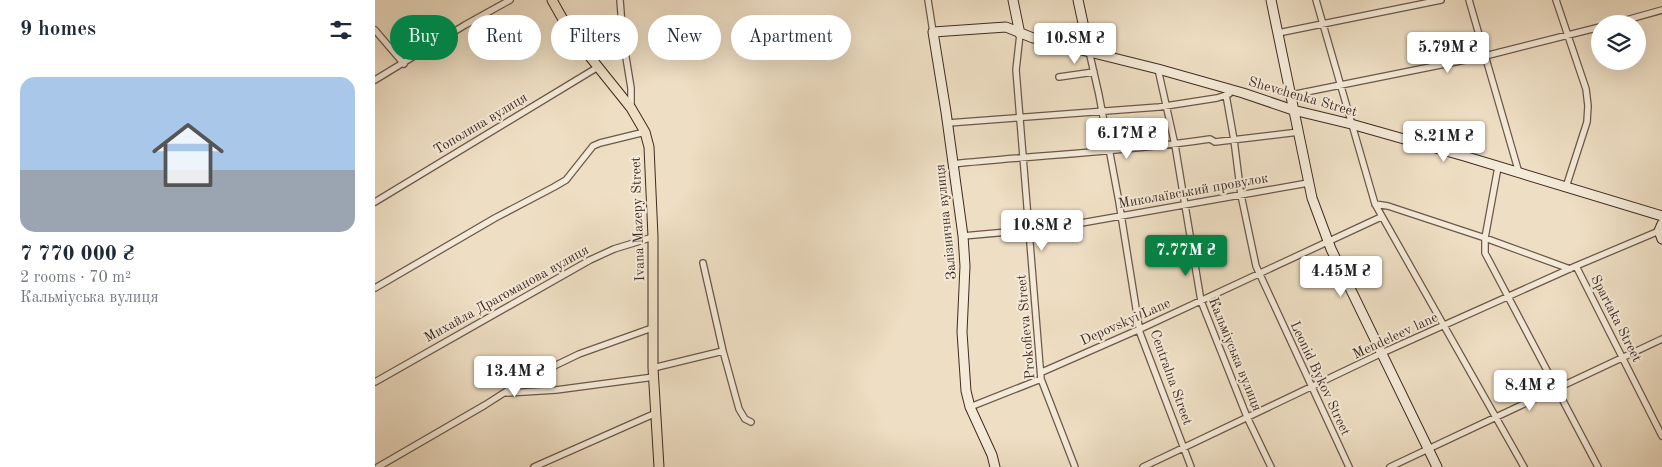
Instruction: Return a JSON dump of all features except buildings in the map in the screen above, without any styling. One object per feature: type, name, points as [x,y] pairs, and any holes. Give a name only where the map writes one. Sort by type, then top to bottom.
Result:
[{"type":"main road","name":"Ivana Mazepy Street","points":[[553,0],[570,32],[631,108],[645,132],[649,154],[653,237],[653,373],[659,467]]},
{"type":"street","points":[[375,80],[510,0]]},
{"type":"street","points":[[620,0],[623,39],[631,88],[631,108]]},
{"type":"street","name":"Залізнична вулиця","points":[[928,0],[948,123],[963,236],[965,266],[962,332],[965,392],[969,407],[992,455],[995,467]]},
{"type":"street","name":"Prokofieva Street","points":[[1013,0],[1020,34],[1016,70],[1042,372],[1041,379],[1075,467]]},
{"type":"street","name":"Centralna Street","points":[[1078,0],[1094,72],[1121,215],[1140,333],[1191,467]]},
{"type":"street","points":[[1271,0],[1308,182],[1317,217],[1327,242],[1437,467]]},
{"type":"street","points":[[1316,0],[1375,204],[1524,467]]},
{"type":"street","points":[[1278,33],[1441,0]]},
{"type":"street","points":[[1469,0],[1519,173]]},
{"type":"street","points":[[1556,0],[1586,88],[1588,106],[1587,122],[1567,187]]},
{"type":"street","points":[[1644,15],[1662,10]]},
{"type":"street","name":"Shevchenka Street","points":[[933,32],[1006,27],[1020,34],[1158,68],[1293,110],[1351,124],[1662,216]]},
{"type":"street","points":[[375,30],[404,64]]},
{"type":"street","points":[[1291,95],[1485,56],[1591,30]]},
{"type":"street","name":"Тополина вулиця","points":[[375,202],[598,67]]},
{"type":"street","name":"Кальміуська вулиця","points":[[1158,68],[1175,145],[1201,301],[1247,416],[1271,467]]},
{"type":"street","points":[[1059,78],[1094,72]]},
{"type":"street","points":[[948,123],[1102,113],[1166,106],[1217,98],[1238,92]]},
{"type":"street","name":"Leonid Bykov Street","points":[[1226,95],[1241,195],[1259,274],[1349,467]]},
{"type":"street","points":[[375,288],[478,228],[566,180],[593,146],[645,132]]},
{"type":"street","points":[[953,164],[1024,157],[1109,152],[1210,139],[1215,142],[1299,132]]},
{"type":"street","points":[[1498,167],[1485,238],[1485,252],[1507,298],[1598,467]]},
{"type":"street","name":"Миколаївський провулок","points":[[963,236],[1053,228],[1308,182]]},
{"type":"street","points":[[1375,204],[1388,206],[1573,267]]},
{"type":"street","name":"Depovskyi Lane","points":[[1042,372],[1201,301],[1381,216]]},
{"type":"street","name":"Mendeleev lane","points":[[1143,467],[1247,416],[1313,388],[1382,354],[1573,267],[1661,231]]},
{"type":"street","name":"Михайла Драгоманова вулиця","points":[[375,382],[590,260],[614,249],[653,237]]},
{"type":"street","points":[[703,263],[723,351],[739,409],[745,419],[751,422]]},
{"type":"street","name":"Spartaka Street","points":[[1573,267],[1623,358],[1662,436]]},
{"type":"street","points":[[378,467],[521,382],[579,354],[653,328]]},
{"type":"street","points":[[1390,467],[1662,339]]},
{"type":"street","points":[[504,393],[556,390],[653,373],[723,351]]},
{"type":"street","points":[[969,407],[1041,379]]},
{"type":"street","points":[[534,467],[655,413]]}]
